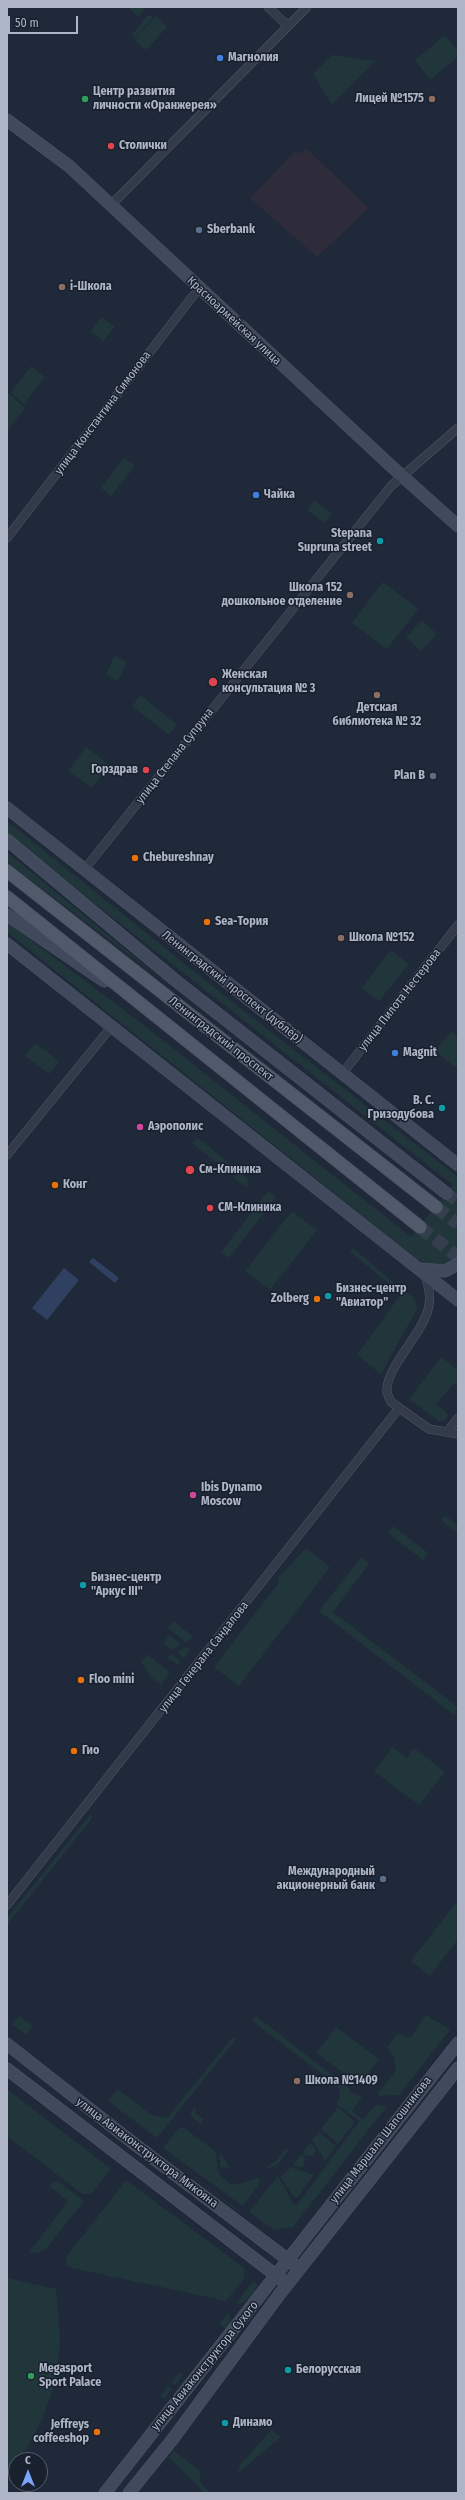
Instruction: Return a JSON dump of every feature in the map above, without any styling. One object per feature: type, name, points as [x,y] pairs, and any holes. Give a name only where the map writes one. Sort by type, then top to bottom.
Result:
[{"type":"main road","name":"Ленинградский проспект","points":[[7,871],[436,1207]]},
{"type":"main road","name":"Ленинградский проспект","points":[[7,897],[148,1012],[420,1227]]},
{"type":"street","points":[[268,7],[288,26]]},
{"type":"street","points":[[110,205],[307,7]]},
{"type":"street","name":"Красноармейская улица","points":[[7,120],[59,158],[402,476],[458,526]]},
{"type":"street","name":"улица Константина Симонова","points":[[7,538],[199,288]]},
{"type":"street","name":"улица Степана Супруна","points":[[84,870],[342,545],[391,486],[458,428]]},
{"type":"street","name":"Ленинградский проспект (дублёр)","points":[[7,808],[458,1165]]},
{"type":"street","points":[[7,840],[175,980],[446,1194]]},
{"type":"street","points":[[7,915],[148,1012]]},
{"type":"street","name":"улица Пилота Нестерова","points":[[342,1074],[458,925]]},
{"type":"street","points":[[7,944],[458,1300]]},
{"type":"street","points":[[7,1156],[112,1026]]},
{"type":"street","points":[[408,1262],[419,1269],[428,1271],[445,1271],[458,1264]]},
{"type":"street","points":[[426,1275],[430,1297],[425,1318],[390,1376],[386,1388],[391,1402],[429,1429],[458,1434]]},
{"type":"street","name":"улица Генерала Сандалова","points":[[7,1905],[399,1408]]},
{"type":"street","points":[[447,1432],[458,1418]]},
{"type":"street","name":"улица Маршала Шапошникова","points":[[305,2238],[458,2043]]},
{"type":"street","name":"улица Авиаконструктора Микояна","points":[[7,2044],[137,2146],[300,2268]]},
{"type":"street","name":"улица Маршала Шапошникова","points":[[317,2248],[458,2068]]},
{"type":"street","name":"улица Авиаконструктора Микояна","points":[[7,2069],[288,2284]]},
{"type":"street","name":"улица Авиаконструктора Сухого","points":[[105,2493],[305,2238]]},
{"type":"street","name":"улица Авиаконструктора Сухого","points":[[129,2493],[172,2440],[300,2268],[317,2248]]},
{"type":"shaded area","points":[[306,148],[369,208],[317,257],[250,198],[296,150],[301,154]]},
{"type":"green space","points":[[131,7],[142,7],[145,9],[138,17],[130,9]]},
{"type":"green space","points":[[149,14],[153,18],[135,38],[132,35]]},
{"type":"green space","points":[[156,16],[167,27],[146,50],[134,40]]},
{"type":"green space","points":[[445,35],[458,51],[458,57],[430,80],[415,60]]},
{"type":"green space","points":[[332,55],[375,61],[332,105],[313,74]]},
{"type":"green space","points":[[102,317],[115,327],[103,341],[90,331]]},
{"type":"green space","points":[[31,366],[45,377],[24,404],[11,393]]},
{"type":"green space","points":[[7,394],[10,394],[25,408],[7,431]]},
{"type":"green space","points":[[124,458],[135,466],[111,496],[101,488]]},
{"type":"green space","points":[[314,500],[332,513],[324,523],[307,510]]},
{"type":"green space","points":[[383,582],[418,609],[387,649],[352,623]]},
{"type":"green space","points":[[422,620],[437,634],[421,651],[406,637]]},
{"type":"green space","points":[[114,656],[127,662],[118,681],[106,675]]},
{"type":"green space","points":[[141,695],[177,725],[169,735],[132,706]]},
{"type":"green space","points":[[86,747],[110,765],[92,788],[68,771]]},
{"type":"green space","points":[[7,821],[230,1000],[458,1177],[457,1257],[448,1263],[438,1266],[427,1264],[417,1259],[7,932],[7,922],[141,1023],[411,1237],[453,1185],[13,839],[7,834]]},
{"type":"green space","points":[[7,852],[170,986],[7,862]]},
{"type":"green space","points":[[391,950],[409,964],[379,1001],[362,988]]},
{"type":"green space","points":[[451,1031],[458,1037],[458,1069],[435,1051]]},
{"type":"green space","points":[[36,1043],[59,1061],[49,1074],[25,1056]]},
{"type":"green space","points":[[196,1139],[201,1140],[234,1167],[229,1173],[192,1143]]},
{"type":"green space","points":[[240,1170],[248,1179],[247,1188],[234,1178]]},
{"type":"green space","points":[[268,1191],[276,1197],[229,1258],[221,1252]]},
{"type":"green space","points":[[292,1211],[317,1230],[270,1290],[245,1271]]},
{"type":"green space","points":[[353,1248],[402,1290],[401,1293],[350,1252]]},
{"type":"green space","points":[[404,1290],[415,1299],[417,1309],[381,1374],[357,1355]]},
{"type":"green space","points":[[441,1357],[458,1370],[458,1385],[454,1383],[436,1404],[445,1411],[448,1416],[444,1421],[439,1421],[409,1399]]},
{"type":"green space","points":[[445,1515],[458,1526],[458,1534],[441,1520]]},
{"type":"green space","points":[[393,1526],[428,1553],[423,1560],[388,1533]]},
{"type":"green space","points":[[306,1548],[330,1567],[239,1686],[214,1667],[278,1584],[279,1577]]},
{"type":"green space","points":[[361,1557],[369,1564],[333,1612],[458,1707],[454,1715],[319,1611]]},
{"type":"green space","points":[[173,1621],[194,1637],[186,1642],[168,1628]]},
{"type":"green space","points":[[169,1635],[181,1644],[172,1650],[163,1643]]},
{"type":"green space","points":[[186,1647],[190,1650],[184,1658],[177,1652]]},
{"type":"green space","points":[[147,1654],[170,1672],[161,1685],[151,1677],[141,1662]]},
{"type":"green space","points":[[172,1654],[181,1661],[178,1665],[166,1657]]},
{"type":"green space","points":[[393,1747],[407,1758],[414,1748],[445,1772],[419,1805],[374,1771]]},
{"type":"green space","points":[[90,1815],[93,1817],[7,1925],[7,1918]]},
{"type":"green space","points":[[458,1900],[458,1939],[430,1976],[411,1961]]},
{"type":"green space","points":[[426,2015],[450,2030],[399,2095],[379,2096],[377,2094],[396,2071],[394,2057],[387,2047],[398,2033],[404,2037],[411,2037]]},
{"type":"green space","points":[[19,2016],[33,2026],[26,2035],[12,2024]]},
{"type":"green space","points":[[256,2016],[350,2089],[349,2091],[362,2097],[352,2111],[363,2120],[375,2105],[387,2106],[293,2227],[274,2230],[249,2212],[278,2176],[294,2205],[297,2205],[359,2121],[337,2104],[340,2096],[338,2086],[252,2021]]},
{"type":"green space","points":[[336,2027],[379,2059],[360,2085],[316,2053]]},
{"type":"green space","points":[[233,2037],[236,2039],[157,2138],[108,2101],[117,2089],[152,2115],[167,2118]]},
{"type":"green space","points":[[7,2089],[111,2169],[92,2193],[82,2194],[7,2136]]},
{"type":"green space","points":[[338,2107],[355,2122],[338,2144],[321,2129]]},
{"type":"green space","points":[[194,2108],[197,2110],[195,2113],[204,2119],[200,2124],[190,2115]]},
{"type":"green space","points":[[183,2127],[216,2152],[218,2173],[230,2184],[238,2184],[260,2178],[259,2184],[243,2206],[163,2148],[178,2129]]},
{"type":"green space","points":[[319,2132],[336,2146],[325,2161],[312,2140]]},
{"type":"green space","points":[[311,2142],[316,2151],[314,2155],[306,2156],[303,2152]]},
{"type":"green space","points":[[286,2148],[289,2150],[278,2164],[268,2169],[267,2166],[276,2161]]},
{"type":"green space","points":[[160,2149],[240,2212],[236,2210]]},
{"type":"green space","points":[[220,2152],[230,2168],[220,2167]]},
{"type":"green space","points":[[301,2154],[305,2158],[303,2168],[293,2165]]},
{"type":"green space","points":[[291,2167],[314,2175],[297,2198],[292,2195],[281,2177]]},
{"type":"green space","points":[[126,2180],[244,2268],[245,2277],[226,2301],[72,2268],[66,2264],[67,2256]]},
{"type":"green space","points":[[54,2182],[59,2182],[84,2201],[45,2250],[37,2253],[29,2252],[68,2201],[49,2186]]},
{"type":"green space","name":"Megasport Sport Palace","points":[[7,2278],[56,2289],[60,2345],[52,2393],[47,2408],[33,2437],[24,2452],[8,2452],[7,2473]]},
{"type":"green space","points":[[253,2281],[258,2285],[252,2295],[244,2302],[236,2304]]},
{"type":"green space","points":[[228,2313],[230,2321],[226,2329],[219,2324]]},
{"type":"green space","points":[[180,2372],[183,2375],[175,2385],[171,2383]]},
{"type":"green space","points":[[168,2386],[172,2389],[164,2399],[160,2397]]},
{"type":"green space","points":[[271,2430],[281,2437],[238,2473],[240,2465]]},
{"type":"green space","points":[[174,2451],[200,2471],[200,2482],[210,2493],[204,2493],[169,2457]]},
{"type":"water","points":[[93,1258],[119,1278],[115,1283],[89,1262]]},
{"type":"water","points":[[64,1268],[79,1280],[47,1320],[32,1308]]},
{"type":"tunnel","points":[[446,1193],[458,1202]]},
{"type":"tunnel","points":[[436,1207],[458,1224]]},
{"type":"tunnel","points":[[420,1227],[458,1257]]},
{"type":"place","name":"Магнолия","points":[[220,58]]},
{"type":"place","name":"Центр развития личности «Оранжерея»","points":[[85,99]]},
{"type":"place","name":"Лицей №1575","points":[[432,99]]},
{"type":"place","name":"Столички","points":[[111,146]]},
{"type":"place","name":"Sberbank","points":[[199,230]]},
{"type":"place","name":"i-Школа","points":[[62,287]]},
{"type":"place","name":"Чайка","points":[[256,495]]},
{"type":"place","name":"Stepana Supruna street","points":[[380,541]]},
{"type":"place","name":"Школа 152 дошкольное отделение","points":[[350,595]]},
{"type":"place","name":"Женская консультация № 3","points":[[213,682]]},
{"type":"place","name":"Детская библиотека № 32","points":[[377,695]]},
{"type":"place","name":"Горздрав","points":[[146,770]]},
{"type":"place","name":"Plan B","points":[[433,776]]},
{"type":"place","name":"Chebureshnay","points":[[135,858]]},
{"type":"place","name":"Sea-Тория","points":[[207,922]]},
{"type":"place","name":"Школа №152","points":[[341,938]]},
{"type":"place","name":"Magnit","points":[[395,1053]]},
{"type":"place","name":"В. С. Гризодубова","points":[[442,1108]]},
{"type":"place","name":"Аэрополис","points":[[140,1127]]},
{"type":"place","name":"См-Клиника","points":[[190,1170]]},
{"type":"place","name":"Конг","points":[[55,1185]]},
{"type":"place","name":"СМ-Клиника","points":[[210,1208]]},
{"type":"place","name":"Бизнес-центр \"Авиатор\"","points":[[328,1296]]},
{"type":"place","name":"Zolberg","points":[[317,1299]]},
{"type":"place","name":"Ibis Dynamo Moscow","points":[[193,1495]]},
{"type":"place","name":"Бизнес-центр \"Аркус III\"","points":[[83,1585]]},
{"type":"place","name":"Floo mini","points":[[81,1680]]},
{"type":"place","name":"Гио","points":[[74,1751]]},
{"type":"place","name":"Международный акционерный банк","points":[[383,1879]]},
{"type":"place","name":"Школа №1409","points":[[297,2081]]},
{"type":"place","name":"Белорусская","points":[[288,2370]]},
{"type":"place","name":"Megasport Sport Palace","points":[[31,2376]]},
{"type":"place","name":"Динамо","points":[[225,2423]]},
{"type":"place","name":"Jeffreys coffeeshop","points":[[97,2432]]}]
